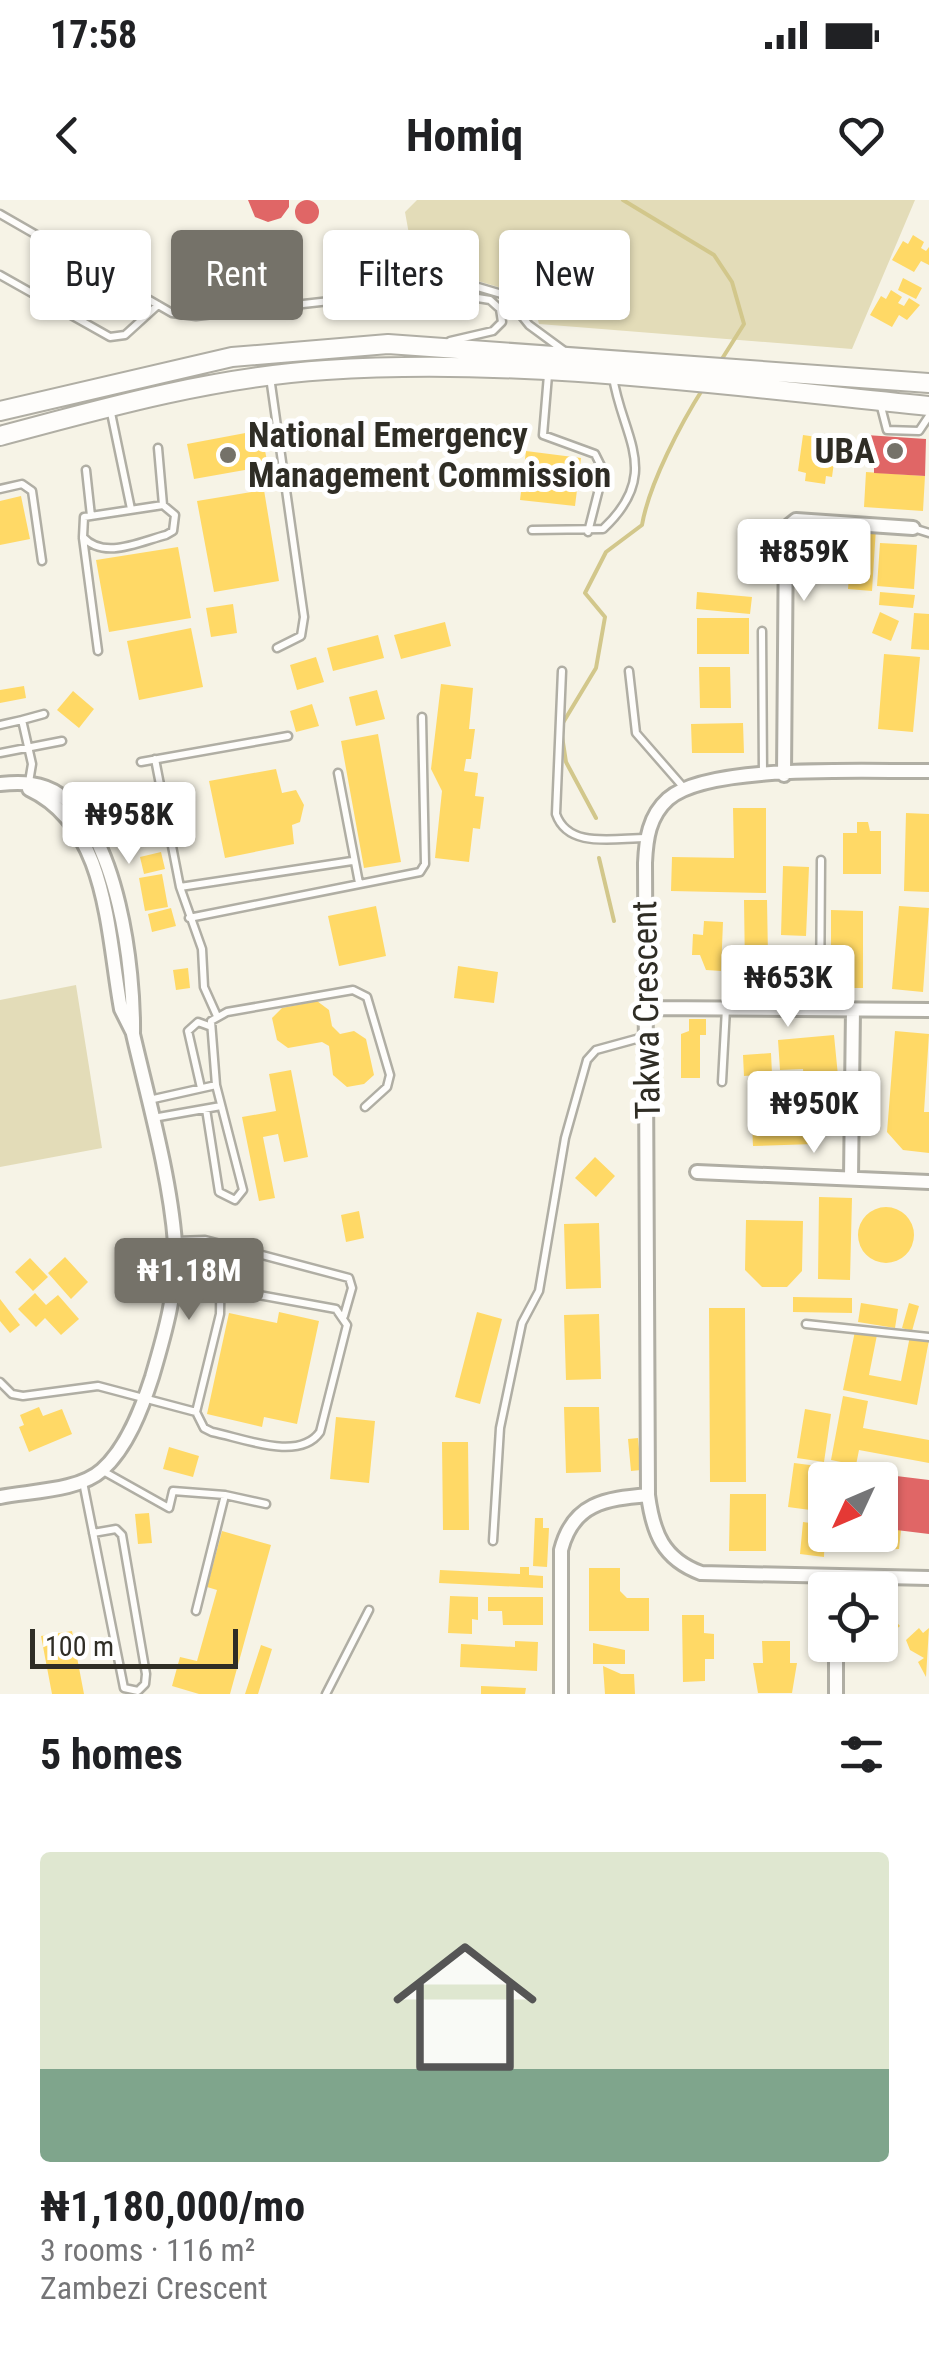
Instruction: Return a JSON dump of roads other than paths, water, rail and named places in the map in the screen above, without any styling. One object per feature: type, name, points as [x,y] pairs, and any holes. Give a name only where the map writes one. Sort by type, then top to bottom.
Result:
[{"type":"main road","points":[[0,412],[232,357],[324,347],[432,344],[929,383]]},
{"type":"main road","points":[[0,436],[110,407],[270,376],[392,367],[549,369],[929,406]]},
{"type":"street","points":[[784,774],[786,528],[796,520],[914,528]]},
{"type":"street","points":[[646,838],[659,809],[684,788],[718,778],[929,771]]},
{"type":"street","points":[[0,784],[22,783],[58,793],[90,826],[100,844],[116,899],[133,1034],[175,1242],[170,1311],[145,1400],[102,1471],[83,1481],[0,1498]]},
{"type":"street","name":"Takwa Crescent","points":[[646,838],[648,1495],[656,1534],[672,1559],[685,1568],[717,1576],[808,1581]]},
{"type":"street","points":[[647,1008],[929,1010]]},
{"type":"street","points":[[851,1178],[853,1009]]},
{"type":"street","points":[[697,1172],[929,1182]]},
{"type":"street","points":[[561,1694],[561,1550],[566,1532],[588,1506],[603,1500],[648,1495]]},
{"type":"street","name":"Takwa Crescent","points":[[898,1580],[929,1578]]},
{"type":"street","points":[[836,1662],[836,1694]]},
{"type":"lane","points":[[0,214],[172,313],[196,316],[323,303]]},
{"type":"lane","points":[[0,275],[110,337],[125,336],[158,305]]},
{"type":"lane","points":[[479,287],[505,295],[529,325],[568,354]]},
{"type":"lane","points":[[432,344],[493,332],[502,322],[500,309],[490,300],[479,298]]},
{"type":"lane","points":[[549,369],[543,435],[594,454],[601,466],[588,532]]},
{"type":"lane","points":[[270,376],[304,617],[301,636],[277,648]]},
{"type":"lane","points":[[532,530],[588,532],[603,528],[614,518],[637,463],[637,449],[616,397],[623,377]]},
{"type":"lane","points":[[880,402],[886,430],[919,431],[929,416]]},
{"type":"lane","points":[[110,407],[131,509]]},
{"type":"lane","points":[[83,537],[92,546],[106,550],[173,531],[175,515],[163,505],[158,448]]},
{"type":"lane","points":[[86,470],[91,516]]},
{"type":"lane","points":[[0,490],[22,484],[32,491],[42,561]]},
{"type":"lane","points":[[98,651],[81,522],[91,516],[163,505]]},
{"type":"lane","points":[[914,528],[929,533]]},
{"type":"lane","points":[[762,631],[763,776]]},
{"type":"lane","points":[[562,671],[556,814],[562,829],[574,838],[646,838]]},
{"type":"lane","points":[[629,671],[636,733],[684,788]]},
{"type":"lane","points":[[0,725],[44,714]]},
{"type":"lane","points":[[189,918],[413,875],[425,864],[422,718]]},
{"type":"lane","points":[[22,720],[28,746],[22,783]]},
{"type":"lane","points":[[141,762],[288,736]]},
{"type":"lane","points":[[0,753],[62,741]]},
{"type":"lane","points":[[155,760],[180,887],[202,950],[204,987],[217,1016]]},
{"type":"lane","points":[[338,773],[352,861],[360,883]]},
{"type":"lane","points":[[820,1009],[821,860]]},
{"type":"lane","points":[[180,887],[352,861]]},
{"type":"lane","points":[[206,1109],[219,1192],[235,1200],[243,1190],[216,1084],[210,1026],[217,1016],[361,991],[367,997],[390,1075],[387,1087],[364,1106]]},
{"type":"lane","points":[[722,1082],[726,1008]]},
{"type":"lane","points":[[201,1088],[188,1031],[198,1022],[210,1026]]},
{"type":"lane","points":[[492,1542],[500,1428],[522,1323],[539,1291],[565,1138],[586,1060],[596,1050],[648,1036]]},
{"type":"lane","points":[[148,1100],[216,1084]]},
{"type":"lane","points":[[151,1118],[221,1106]]},
{"type":"lane","points":[[175,1242],[192,1238],[349,1278],[352,1288],[344,1316]]},
{"type":"lane","points":[[220,1288],[336,1308],[344,1316],[347,1326],[320,1432],[313,1442],[294,1448],[212,1432],[204,1428],[196,1412],[214,1347],[221,1244]]},
{"type":"lane","points":[[806,1324],[929,1337]]},
{"type":"lane","points":[[0,1382],[12,1394],[23,1396],[98,1386],[118,1388],[145,1400],[196,1412]]},
{"type":"lane","points":[[102,1471],[169,1508],[173,1491],[225,1495],[266,1504]]},
{"type":"lane","points":[[83,1481],[124,1688],[138,1691],[145,1684],[146,1674],[122,1535],[116,1529],[94,1533]]},
{"type":"lane","points":[[196,1610],[225,1495]]},
{"type":"lane","points":[[326,1694],[369,1610]]},
{"type":"waterway","points":[[623,200],[714,255],[732,282],[744,324],[720,362]]},
{"type":"waterway","points":[[561,726],[596,668],[605,617],[585,593],[606,552],[642,525],[667,454],[704,387]]},
{"type":"waterway","points":[[562,736],[566,762],[596,818]]},
{"type":"waterway","points":[[599,858],[614,921]]},
{"type":"place","name":"UBA","points":[[895,451]]},
{"type":"place","name":"National Emergency Management Commission","points":[[228,455]]}]
